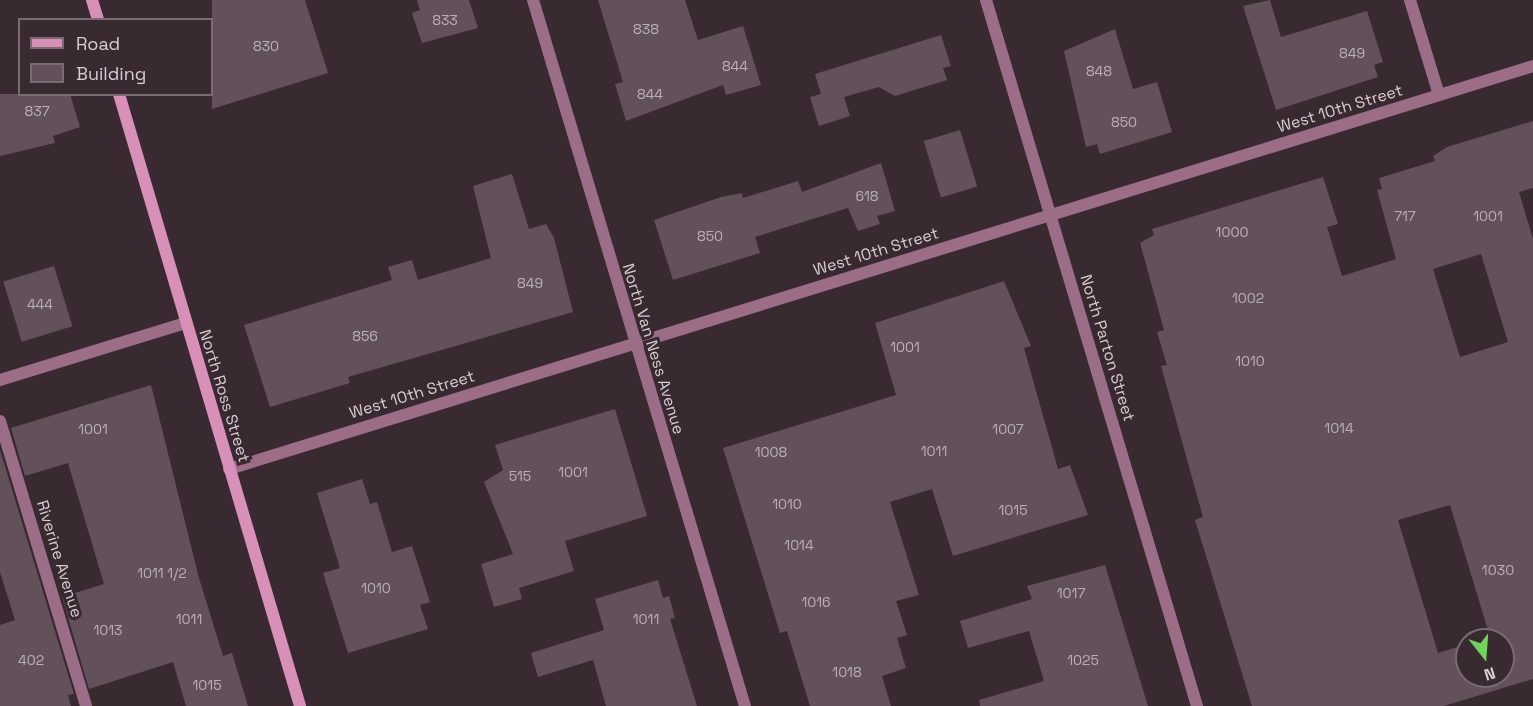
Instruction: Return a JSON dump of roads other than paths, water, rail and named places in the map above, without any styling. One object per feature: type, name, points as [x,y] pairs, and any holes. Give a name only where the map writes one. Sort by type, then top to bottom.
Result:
[{"type":"street","points":[[92,0],[97,18]]},
{"type":"street","name":"North Van Ness Avenue","points":[[533,0],[633,344],[745,706]]},
{"type":"street","name":"North Parton Street","points":[[986,0],[1197,706]]},
{"type":"street","points":[[1410,0],[1439,95]]},
{"type":"street","name":"West 10th Street","points":[[229,469],[1533,66]]},
{"type":"street","name":"North Ross Street","points":[[120,96],[300,706]]},
{"type":"street","points":[[0,380],[185,323]]},
{"type":"street","name":"Riverine Avenue","points":[[0,421],[86,706]]}]
